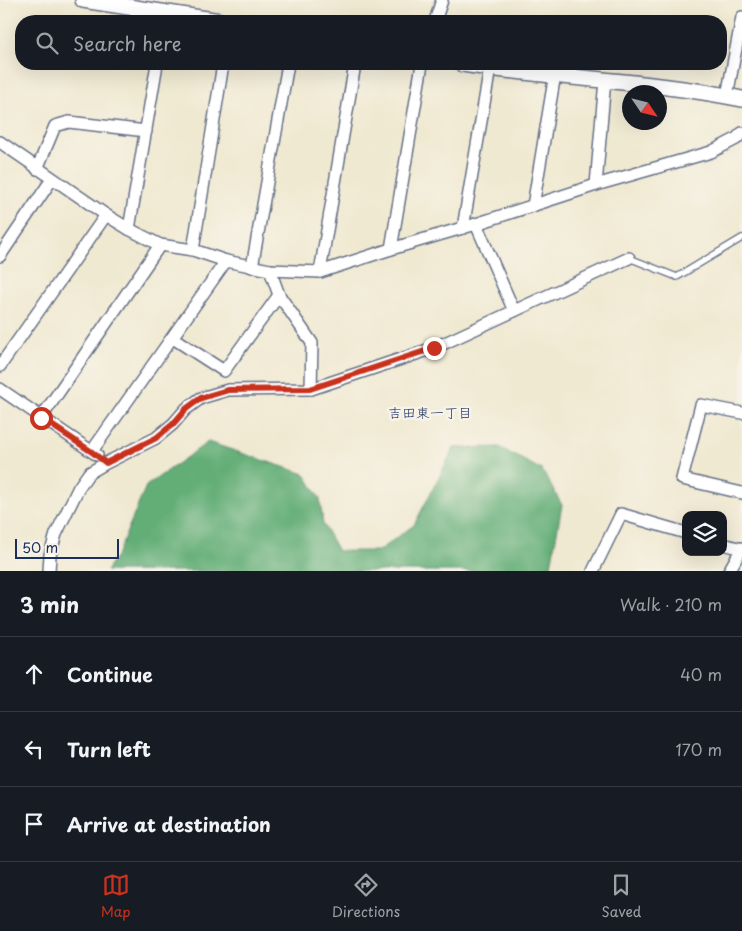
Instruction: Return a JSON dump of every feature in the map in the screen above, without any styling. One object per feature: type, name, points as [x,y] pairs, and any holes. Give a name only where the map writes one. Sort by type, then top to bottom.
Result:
[{"type":"main road","points":[[83,0],[155,15]]},
{"type":"main road","points":[[512,70],[605,80],[742,99]]},
{"type":"street","points":[[437,15],[442,0]]},
{"type":"street","points":[[727,96],[742,17]]},
{"type":"street","points":[[129,229],[156,70]]},
{"type":"street","points":[[193,250],[222,70]]},
{"type":"street","points":[[252,267],[287,70]]},
{"type":"street","points":[[320,272],[354,70]]},
{"type":"street","points":[[391,249],[421,70]]},
{"type":"street","points":[[463,228],[490,70]]},
{"type":"street","points":[[533,206],[555,74]]},
{"type":"street","points":[[596,186],[605,80]]},
{"type":"street","points":[[37,169],[55,126],[68,122],[146,131]]},
{"type":"street","points":[[0,142],[52,180],[106,215],[160,244],[193,250],[252,267],[270,270],[320,272],[711,152],[736,139],[742,133]]},
{"type":"street","points":[[0,256],[52,180]]},
{"type":"street","points":[[0,366],[106,215]]},
{"type":"street","points":[[476,224],[514,310]]},
{"type":"street","points":[[41,418],[160,244]]},
{"type":"street","points":[[49,571],[50,555],[56,534],[68,507],[89,473],[156,438],[173,424],[186,409],[201,398],[228,390],[310,389],[434,348],[629,258]]},
{"type":"street","points":[[92,452],[226,261]]},
{"type":"street","points":[[270,270],[279,294],[312,343],[310,389]]},
{"type":"street","points":[[173,338],[224,371],[279,294]]},
{"type":"street","points":[[0,389],[106,463]]},
{"type":"street","points":[[742,413],[701,405],[682,479],[742,494]]},
{"type":"street","points":[[593,571],[621,514],[682,532]]},
{"type":"street","points":[[727,545],[742,548],[729,571]]},
{"type":"lane","points":[[629,258],[677,278],[742,238]]},
{"type":"green space","points":[[208,442],[305,474],[320,499],[323,524],[338,551],[378,551],[414,525],[454,448],[499,447],[542,470],[562,505],[550,571],[106,571],[118,553],[146,486]]},
{"type":"district","name":"吉田東一丁目","points":[[430,413]]},
{"type":"route","points":[[41,418],[106,463],[156,438],[173,424],[186,409],[201,398],[228,390],[310,389],[434,348]]}]
